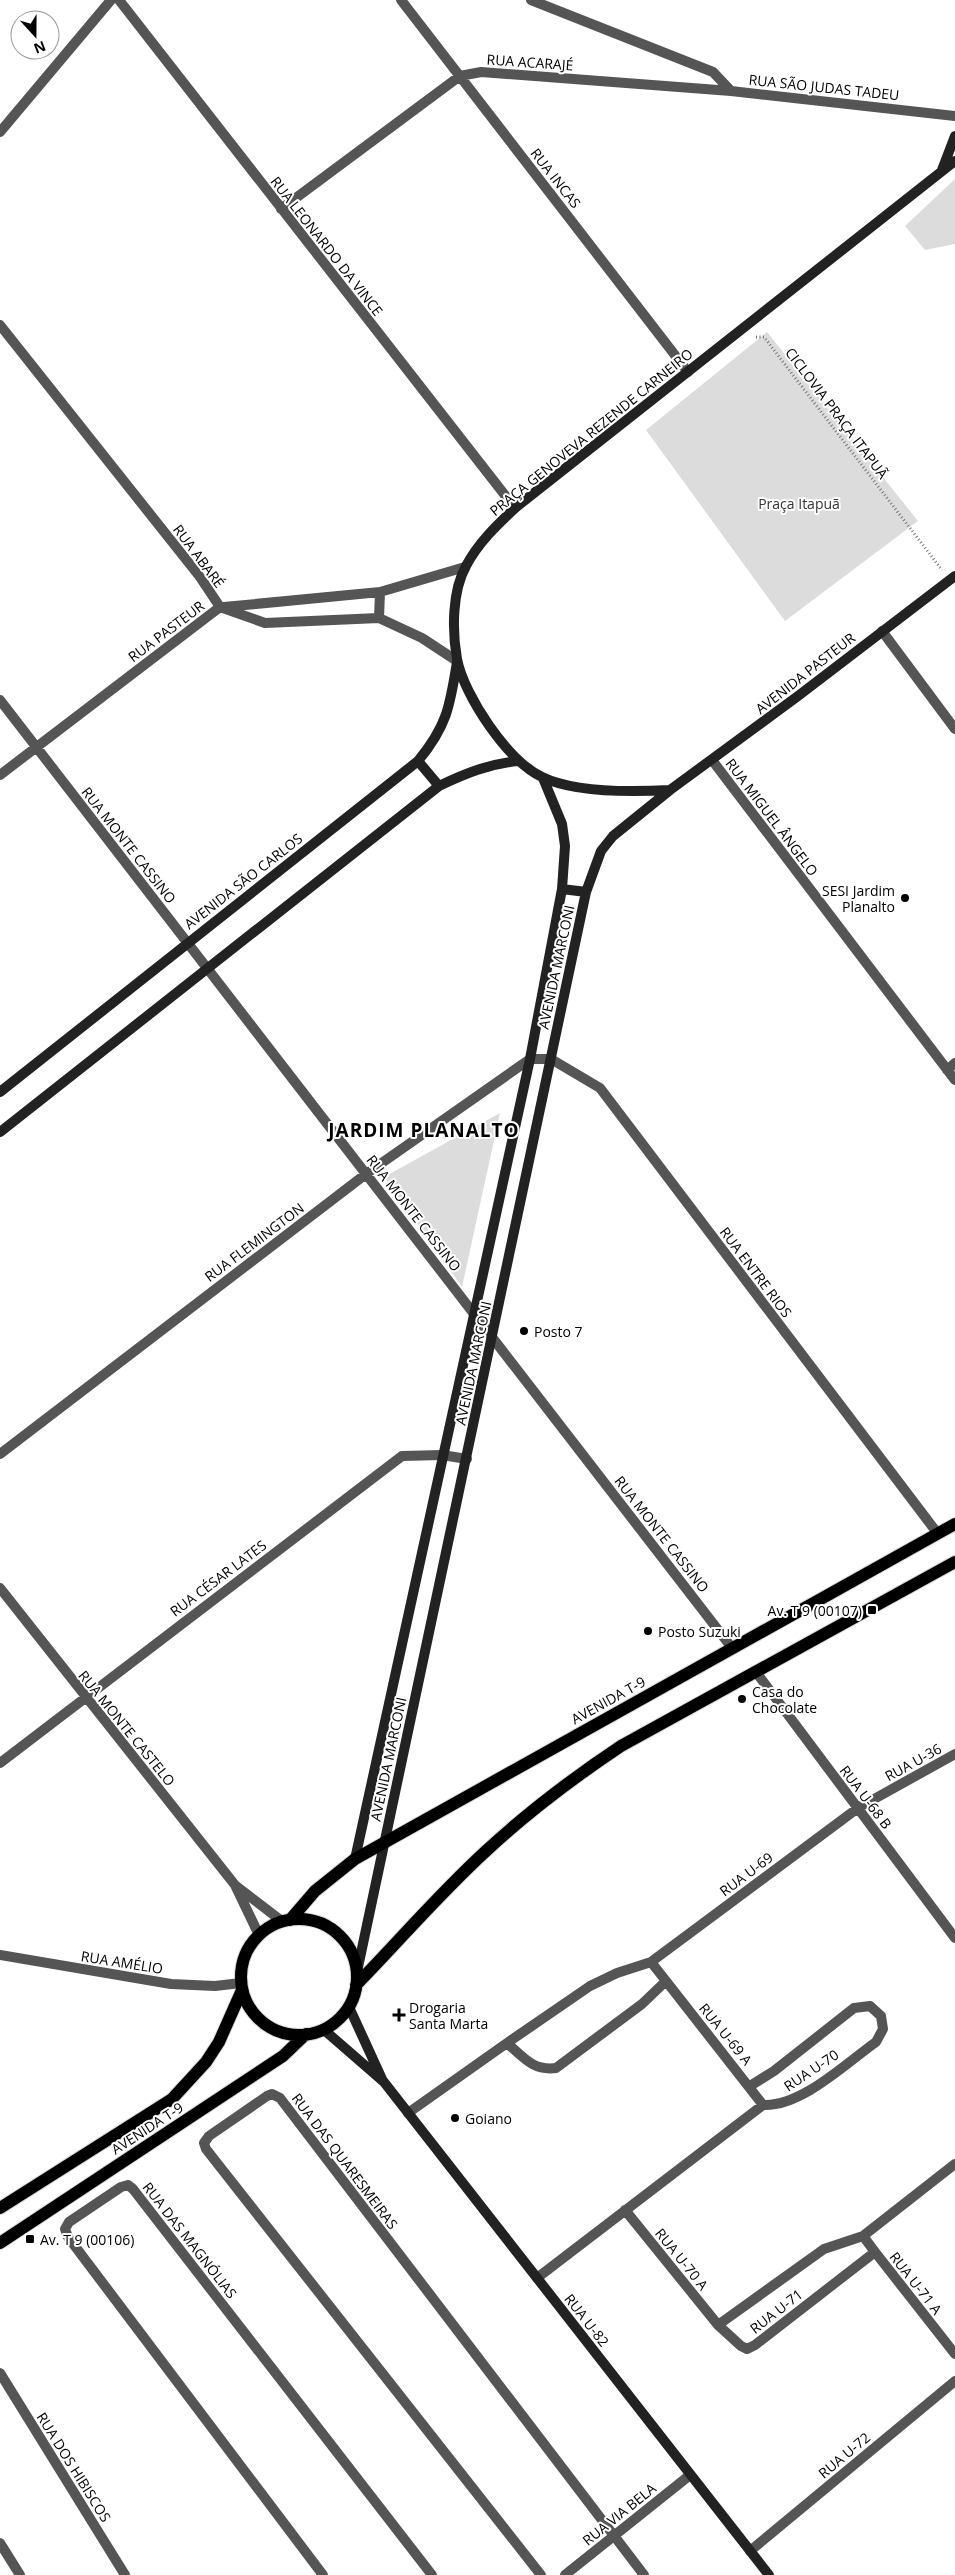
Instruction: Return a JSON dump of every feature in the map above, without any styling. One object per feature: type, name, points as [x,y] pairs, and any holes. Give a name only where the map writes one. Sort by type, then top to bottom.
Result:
[{"type":"main road","points":[[942,172],[955,136]]},
{"type":"main road","points":[[942,172],[955,161]]},
{"type":"main road","name":"PRAÇA GENOVEVA REZENDE CARNEIRO","points":[[670,790],[589,789],[543,778],[518,762],[482,714],[457,661],[455,615],[465,567],[494,529],[515,508],[942,172]]},
{"type":"main road","name":"AVENIDA PASTEUR","points":[[670,790],[954,577]]},
{"type":"main road","name":"AVENIDA SÃO CARLOS","points":[[0,1092],[418,761],[435,741],[444,723],[451,703],[457,661]]},
{"type":"main road","points":[[418,761],[439,786]]},
{"type":"main road","points":[[0,1132],[439,786],[486,766],[518,762]]},
{"type":"main road","name":"AVENIDA MARCONI","points":[[355,1859],[530,1059],[562,889],[565,846],[562,824],[543,778]]},
{"type":"main road","name":"AVENIDA MARCONI","points":[[356,1979],[586,892],[601,851],[613,836],[670,790]]},
{"type":"main road","points":[[562,889],[586,892]]},
{"type":"main road","name":"AVENIDA T-9","points":[[286,1921],[316,1891],[355,1859],[955,1524]]},
{"type":"main road","points":[[356,1979],[486,1851],[536,1807],[621,1746],[955,1562]]},
{"type":"main road","points":[[305,1920],[321,1924],[335,1932],[346,1943],[353,1957],[356,1979],[349,2006],[333,2024],[306,2034],[292,2035],[266,2025],[255,2015],[242,1987],[244,1957],[259,1935],[286,1921],[305,1920]]},
{"type":"main road","name":"AVENIDA T-9","points":[[0,2208],[172,2099],[191,2081],[219,2042],[242,1987]]},
{"type":"main road","name":"RUA U-82","points":[[349,2006],[384,2082]]},
{"type":"main road","name":"RUA U-82","points":[[323,2029],[384,2082],[769,2575]]},
{"type":"main road","name":"AVENIDA T-9","points":[[0,2243],[283,2056],[306,2034]]},
{"type":"street","points":[[0,132],[111,0]]},
{"type":"street","name":"RUA LEONARDO DA VINCE","points":[[119,0],[515,508]]},
{"type":"street","name":"RUA INCAS","points":[[401,0],[688,372]]},
{"type":"street","name":"RUA SÃO JUDAS TADEU","points":[[531,0],[713,72],[731,91],[955,116]]},
{"type":"street","name":"RUA ACARAJÉ","points":[[281,209],[460,76],[480,72],[731,91]]},
{"type":"street","name":"RUA ABARÉ","points":[[0,325],[200,577],[220,608],[380,592],[465,567]]},
{"type":"street","points":[[379,618],[380,592]]},
{"type":"street","name":"RUA PASTEUR","points":[[0,775],[220,608],[265,623],[379,618],[422,638],[457,661]]},
{"type":"street","points":[[882,632],[955,729]]},
{"type":"street","name":"RUA MONTE CASSINO","points":[[0,700],[732,1648]]},
{"type":"street","name":"RUA MIGUEL ÂNGELO","points":[[712,760],[951,1066],[955,1080]]},
{"type":"street","points":[[530,1059],[551,1059]]},
{"type":"street","name":"RUA FLEMINGTON","points":[[0,1454],[366,1174],[530,1059]]},
{"type":"street","name":"RUA ENTRE RIOS","points":[[551,1059],[600,1088],[938,1534]]},
{"type":"street","name":"RUA CÉSAR LATES","points":[[0,1763],[402,1456],[442,1455],[467,1459]]},
{"type":"street","name":"RUA MONTE CASTELO","points":[[0,1588],[84,1697],[235,1885],[259,1935]]},
{"type":"street","name":"RUA U-68 B","points":[[756,1672],[955,1938]]},
{"type":"street","name":"RUA U-36","points":[[858,1808],[955,1754]]},
{"type":"street","name":"RUA U-69","points":[[408,2113],[590,1986],[617,1973],[651,1962],[858,1808]]},
{"type":"street","name":"RUA MONTE CASTELO","points":[[235,1885],[286,1921]]},
{"type":"street","name":"RUA AMÉLIO","points":[[0,1956],[171,1984],[242,1987]]},
{"type":"street","points":[[506,2043],[531,2064],[543,2070],[556,2068],[642,2004],[666,1981],[651,1962]]},
{"type":"street","name":"RUA U-69 A","points":[[666,1981],[763,2105]]},
{"type":"street","name":"RUA U-70","points":[[750,2086],[774,2071],[854,2008],[870,2006],[881,2016],[883,2029],[876,2042],[796,2100],[777,2106],[763,2105]]},
{"type":"street","name":"RUA DAS QUARESMEIRAS","points":[[541,2575],[206,2149],[204,2143],[208,2136],[267,2096],[272,2094],[280,2098],[644,2575]]},
{"type":"street","points":[[537,2278],[763,2105]]},
{"type":"street","name":"RUA U-71","points":[[875,2252],[756,2345],[747,2349],[741,2346],[718,2325],[824,2249],[863,2236],[955,2164]]},
{"type":"street","name":"RUA DAS MAGNÓLIAS","points":[[323,2575],[68,2237],[65,2229],[69,2222],[121,2187],[128,2185],[133,2189],[432,2575]]},
{"type":"street","name":"RUA U-70 A","points":[[624,2210],[718,2325]]},
{"type":"street","points":[[863,2236],[875,2252]]},
{"type":"street","name":"RUA U-71 A","points":[[875,2252],[955,2354]]},
{"type":"street","name":"RUA DOS HIBISCOS","points":[[0,2373],[125,2575]]},
{"type":"street","name":"RUA U-72","points":[[750,2551],[955,2381]]},
{"type":"street","name":"RUA VIA BELA","points":[[565,2575],[690,2475]]},
{"type":"street","points":[[0,2543],[20,2575]]},
{"type":"path","name":"CICLOVIA PRAÇA ITAPUÃ","points":[[748,344],[756,337],[764,337],[947,576],[954,577]]},
{"type":"green space","points":[[955,179],[955,244],[925,250],[905,226]]},
{"type":"green space","name":"Praça Itapuã","points":[[767,332],[918,521],[785,621],[646,430]]},
{"type":"green space","points":[[500,1113],[462,1287],[384,1177]]},
{"type":"place","name":"SESI Jardim Planalto","points":[[905,898]]},
{"type":"place","name":"Posto 7","points":[[524,1331]]},
{"type":"place","name":"Av. T 9 (00107)","points":[[872,1610]]},
{"type":"place","name":"Posto Suzuki","points":[[648,1631]]},
{"type":"place","name":"Casa do Chocolate","points":[[742,1699]]},
{"type":"place","name":"Drogaria Santa Marta","points":[[399,2015]]},
{"type":"place","name":"Goiano","points":[[455,2118]]},
{"type":"place","name":"Av. T 9 (00106)","points":[[30,2239]]},
{"type":"district","name":"JARDIM PLANALTO","points":[[424,1130]]}]
